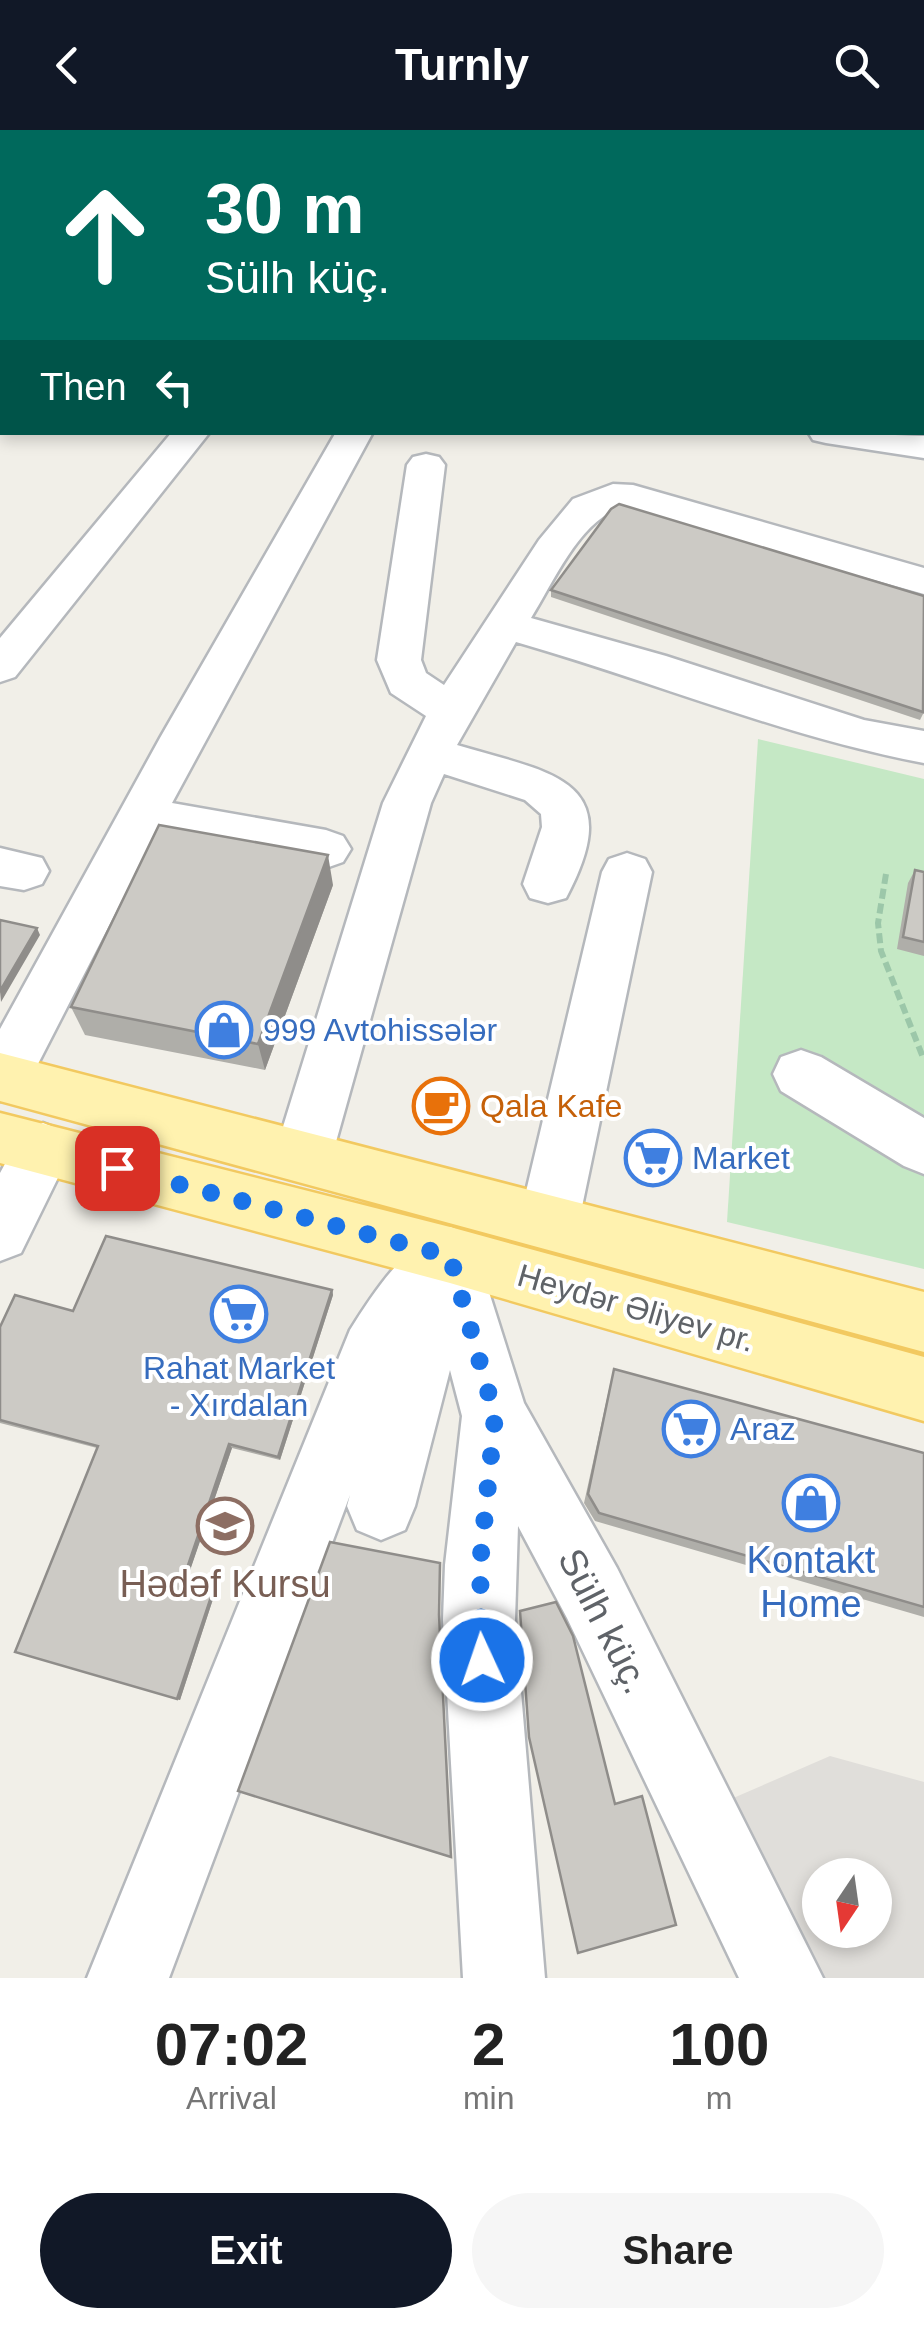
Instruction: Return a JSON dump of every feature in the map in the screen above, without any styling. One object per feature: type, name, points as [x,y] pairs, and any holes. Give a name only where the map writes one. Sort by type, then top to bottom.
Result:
[{"type":"main road","name":"Heydər Əliyev pr.","points":[[1,1077],[302,1156],[458,1227],[924,1389]]},
{"type":"main road","name":"Heydər Əliyev pr.","points":[[22,1144],[458,1227],[549,1220],[924,1322]]},
{"type":"street","points":[[0,668],[190,435]]},
{"type":"street","points":[[1,1077],[297,530],[353,435]]},
{"type":"street","points":[[846,435],[924,447]]},
{"type":"street","points":[[426,465],[399,660],[407,682],[441,732],[542,788],[564,807],[566,827],[548,884]]},
{"type":"street","points":[[302,1156],[407,802],[441,732],[504,624],[553,549],[587,507],[613,496],[633,497],[924,581]]},
{"type":"street","points":[[504,624],[651,666],[860,735],[924,747]]},
{"type":"street","points":[[142,816],[326,849]]},
{"type":"street","points":[[549,1220],[627,872]]},
{"type":"street","points":[[801,1074],[924,1148]]},
{"type":"street","points":[[0,1234],[22,1144]]},
{"type":"street","points":[[382,1506],[458,1227]]},
{"type":"street","points":[[128,1978],[372,1352],[458,1227]]},
{"type":"street","name":"Sülh küç.","points":[[458,1227],[495,1416],[592,1593],[782,1978]]},
{"type":"street","points":[[495,1416],[480,1564],[479,1620],[504,1978]]},
{"type":"path","points":[[886,874],[878,923],[881,950],[924,1060]]},
{"type":"shaded area","points":[[830,1756],[924,1782],[924,1978],[821,1978],[806,1948],[892,1948],[892,1858],[802,1858],[802,1940],[731,1799]]},
{"type":"green space","points":[[758,739],[924,779],[924,1269],[727,1222]]},
{"type":"building","points":[[619,504],[924,596],[923,712],[551,590],[611,509]]},
{"type":"building","points":[[159,825],[328,855],[258,1044],[71,1007]]},
{"type":"building","points":[[915,870],[924,872],[924,942],[903,937]]},
{"type":"building","points":[[0,920],[37,928],[0,991]]},
{"type":"building","points":[[106,1236],[332,1290],[278,1457],[229,1444],[181,1586],[212,1594],[177,1699],[15,1652],[98,1446],[0,1420],[0,1327],[15,1295],[73,1311]]},
{"type":"building","points":[[614,1369],[924,1453],[924,1607],[599,1513],[588,1494]]},
{"type":"building","points":[[330,1542],[440,1563],[451,1857],[238,1791]]},
{"type":"building","points":[[556,1602],[573,1636],[615,1804],[642,1796],[676,1925],[578,1953],[529,1737],[520,1611]]},
{"type":"place","name":"999 Avtohissələr","points":[[224,1030]]},
{"type":"place","name":"Qala Kafe","points":[[441,1106]]},
{"type":"place","name":"Market","points":[[653,1158]]},
{"type":"place","name":"Rahat Market - Xırdalan","points":[[239,1314]]},
{"type":"place","name":"Araz","points":[[691,1429]]},
{"type":"place","name":"Kontakt Home","points":[[811,1503]]},
{"type":"place","name":"Hədəf Kursu","points":[[225,1526]]},
{"type":"route","points":[[117,1168],[450,1256],[495,1416],[480,1564],[482,1660]]}]
